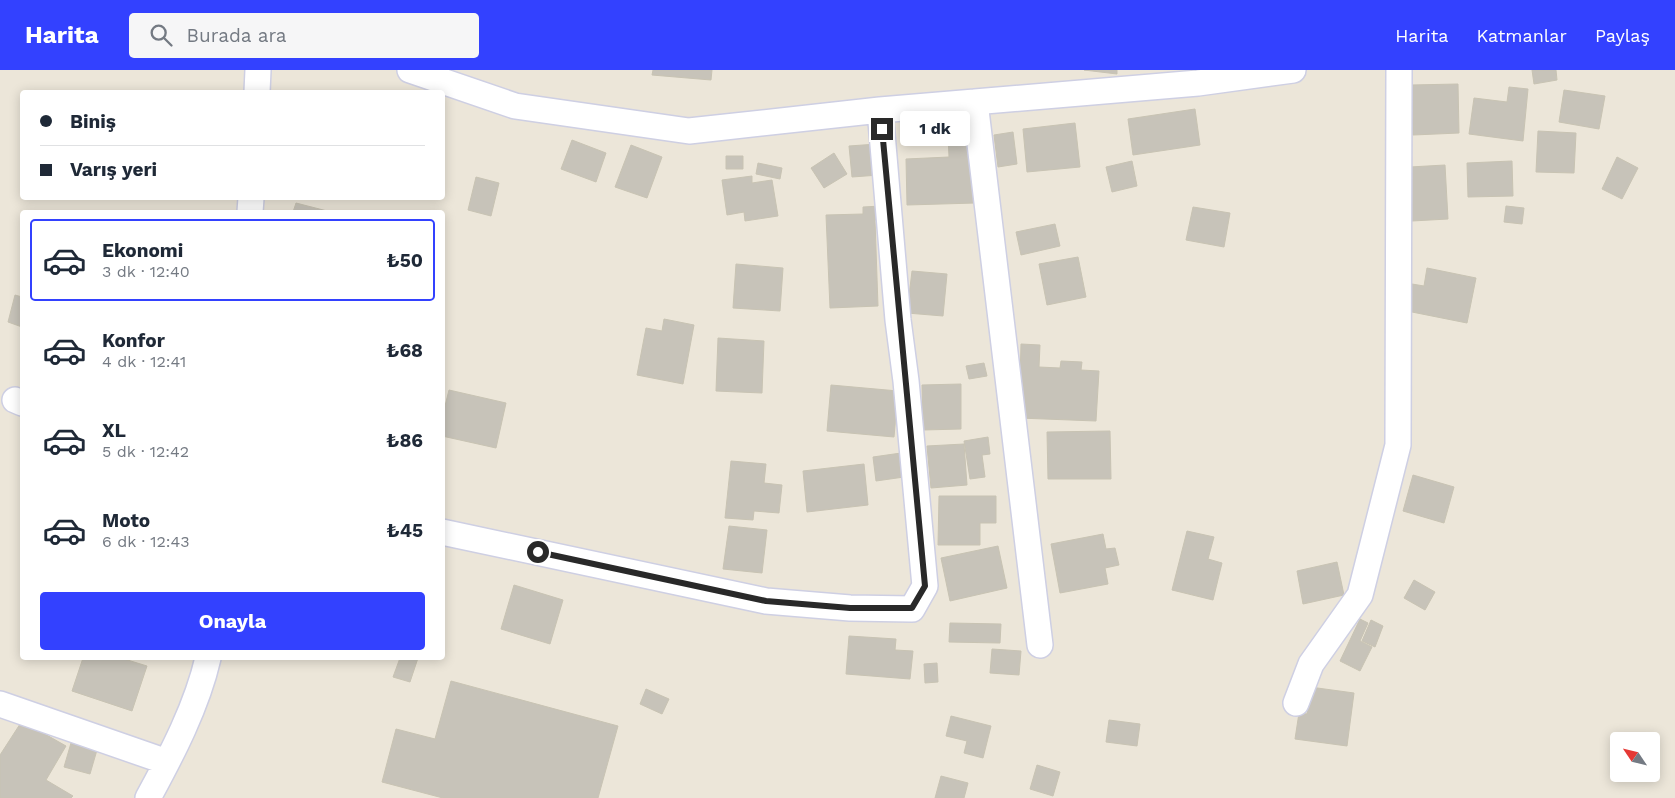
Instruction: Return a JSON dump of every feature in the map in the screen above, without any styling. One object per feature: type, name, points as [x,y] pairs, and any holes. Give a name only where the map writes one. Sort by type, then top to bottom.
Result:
[{"type":"street","points":[[257,90],[258,70]]},
{"type":"street","points":[[410,70],[515,106],[689,130],[975,102],[1198,77],[1293,70]]},
{"type":"street","points":[[1296,703],[1311,664],[1360,594],[1398,444],[1399,70]]},
{"type":"street","points":[[975,102],[1040,645]]},
{"type":"street","points":[[445,533],[766,601],[850,608],[912,608],[925,586],[906,381],[898,320],[880,110]]},
{"type":"street","points":[[148,798],[167,762],[203,679],[208,660]]},
{"type":"street","points":[[0,704],[167,762]]},
{"type":"building","points":[[653,70],[712,70],[711,80],[652,75]]},
{"type":"building","points":[[1084,70],[1117,70],[1117,74]]},
{"type":"building","points":[[1532,70],[1556,70],[1557,80],[1534,84]]},
{"type":"building","points":[[1458,84],[1459,133],[1413,135],[1411,85]]},
{"type":"building","points":[[1509,87],[1528,89],[1523,141],[1469,134],[1474,98],[1507,102]]},
{"type":"building","points":[[1564,90],[1605,96],[1599,129],[1559,122]]},
{"type":"building","points":[[1195,109],[1200,145],[1133,155],[1128,119]]},
{"type":"building","points":[[1075,123],[1080,167],[1027,172],[1023,129]]},
{"type":"building","points":[[1538,131],[1576,133],[1574,173],[1536,172]]},
{"type":"building","points":[[1013,132],[1017,164],[998,167],[994,135]]},
{"type":"building","points":[[948,134],[974,134],[975,203],[907,205],[906,159],[949,157]]},
{"type":"building","points":[[572,140],[606,153],[596,182],[561,169]]},
{"type":"building","points":[[877,144],[879,175],[852,177],[849,146]]},
{"type":"building","points":[[631,145],[662,157],[647,198],[615,187]]},
{"type":"building","points":[[834,153],[847,174],[824,188],[811,168]]},
{"type":"building","points":[[726,156],[743,156],[743,169],[726,169]]},
{"type":"building","points":[[1617,157],[1638,168],[1622,199],[1602,189]]},
{"type":"building","points":[[1132,161],[1137,186],[1112,192],[1106,167]]},
{"type":"building","points":[[1512,161],[1513,196],[1468,197],[1467,163]]},
{"type":"building","points":[[758,163],[782,168],[780,179],[756,174]]},
{"type":"building","points":[[1445,165],[1448,219],[1412,221],[1410,167]]},
{"type":"building","points":[[752,176],[752,183],[772,180],[778,216],[745,221],[744,212],[727,215],[722,180]]},
{"type":"building","points":[[476,177],[499,183],[491,216],[468,210]]},
{"type":"building","points":[[296,203],[323,210],[294,210]]},
{"type":"building","points":[[881,206],[881,220],[875,220],[878,306],[830,308],[826,215],[863,214],[863,207]]},
{"type":"building","points":[[1506,206],[1524,208],[1522,224],[1504,222]]},
{"type":"building","points":[[1193,207],[1230,213],[1224,247],[1186,240]]},
{"type":"building","points":[[1055,224],[1060,246],[1021,255],[1016,232]]},
{"type":"building","points":[[1078,257],[1086,297],[1047,305],[1039,264]]},
{"type":"building","points":[[736,264],[783,268],[780,311],[733,308]]},
{"type":"building","points":[[1427,268],[1476,278],[1467,323],[1407,311],[1412,284],[1424,286]]},
{"type":"building","points":[[912,271],[947,274],[943,316],[907,313]]},
{"type":"building","points":[[15,295],[20,296],[20,326],[8,322]]},
{"type":"building","points":[[664,319],[694,325],[683,384],[637,375],[646,328],[662,331]]},
{"type":"building","points":[[718,338],[764,341],[762,393],[716,391]]},
{"type":"building","points":[[1021,344],[1040,345],[1039,367],[1060,368],[1061,361],[1082,362],[1081,370],[1099,371],[1096,421],[1019,418]]},
{"type":"building","points":[[984,363],[987,376],[969,379],[966,366]]},
{"type":"building","points":[[961,384],[961,429],[923,430],[922,385]]},
{"type":"building","points":[[831,385],[898,391],[894,437],[827,431]]},
{"type":"building","points":[[449,390],[506,403],[496,448],[445,437],[445,406]]},
{"type":"building","points":[[1110,431],[1111,479],[1048,479],[1047,432]]},
{"type":"building","points":[[988,437],[990,454],[982,455],[985,477],[970,479],[964,441]]},
{"type":"building","points":[[964,444],[967,485],[931,488],[927,446]]},
{"type":"building","points":[[901,453],[904,477],[876,481],[873,457]]},
{"type":"building","points":[[731,461],[766,464],[764,483],[782,485],[779,513],[754,511],[753,520],[725,518]]},
{"type":"building","points":[[864,464],[868,505],[807,512],[803,471]]},
{"type":"building","points":[[1413,475],[1454,487],[1444,523],[1403,511]]},
{"type":"building","points":[[939,496],[996,496],[996,523],[980,523],[980,545],[938,545]]},
{"type":"building","points":[[729,526],[767,530],[762,573],[723,569]]},
{"type":"building","points":[[1187,531],[1214,537],[1208,559],[1222,563],[1213,600],[1172,590]]},
{"type":"building","points":[[1103,534],[1106,549],[1115,548],[1119,565],[1105,568],[1108,584],[1060,593],[1051,544]]},
{"type":"building","points":[[998,546],[1007,588],[950,601],[941,558]]},
{"type":"building","points":[[1337,562],[1344,595],[1303,604],[1297,571]]},
{"type":"building","points":[[1414,580],[1435,592],[1425,610],[1404,598]]},
{"type":"building","points":[[514,585],[563,600],[550,644],[501,629]]},
{"type":"building","points":[[1360,619],[1368,623],[1360,641],[1372,647],[1360,671],[1340,661]]},
{"type":"building","points":[[1371,620],[1383,626],[1375,647],[1362,641]]},
{"type":"building","points":[[950,623],[1001,624],[1000,643],[949,642]]},
{"type":"building","points":[[849,636],[896,639],[895,650],[913,651],[910,679],[846,674]]},
{"type":"building","points":[[992,649],[1021,651],[1019,675],[990,673]]},
{"type":"building","points":[[82,660],[128,660],[147,666],[132,711],[72,691]]},
{"type":"building","points":[[399,660],[417,660],[410,682],[393,677]]},
{"type":"building","points":[[937,663],[938,682],[925,683],[924,664]]},
{"type":"building","points":[[451,681],[618,726],[598,798],[443,798],[382,782],[396,729],[435,739]]},
{"type":"building","points":[[1310,687],[1354,693],[1347,746],[1295,739],[1299,713],[1307,714]]},
{"type":"building","points":[[646,689],[669,699],[662,714],[640,704]]},
{"type":"building","points":[[951,716],[991,726],[983,758],[964,753],[967,741],[946,736]]},
{"type":"building","points":[[1109,720],[1140,724],[1137,746],[1106,742]]},
{"type":"building","points":[[22,721],[66,746],[46,780],[73,796],[71,798],[0,798],[0,755]]},
{"type":"building","points":[[71,743],[97,750],[90,774],[64,767]]},
{"type":"building","points":[[1037,765],[1060,772],[1053,796],[1030,789]]},
{"type":"building","points":[[941,776],[968,783],[964,798],[935,798]]},
{"type":"route","points":[[538,552],[766,601],[850,608],[912,608],[925,586],[906,381],[898,320],[882,129]]}]
